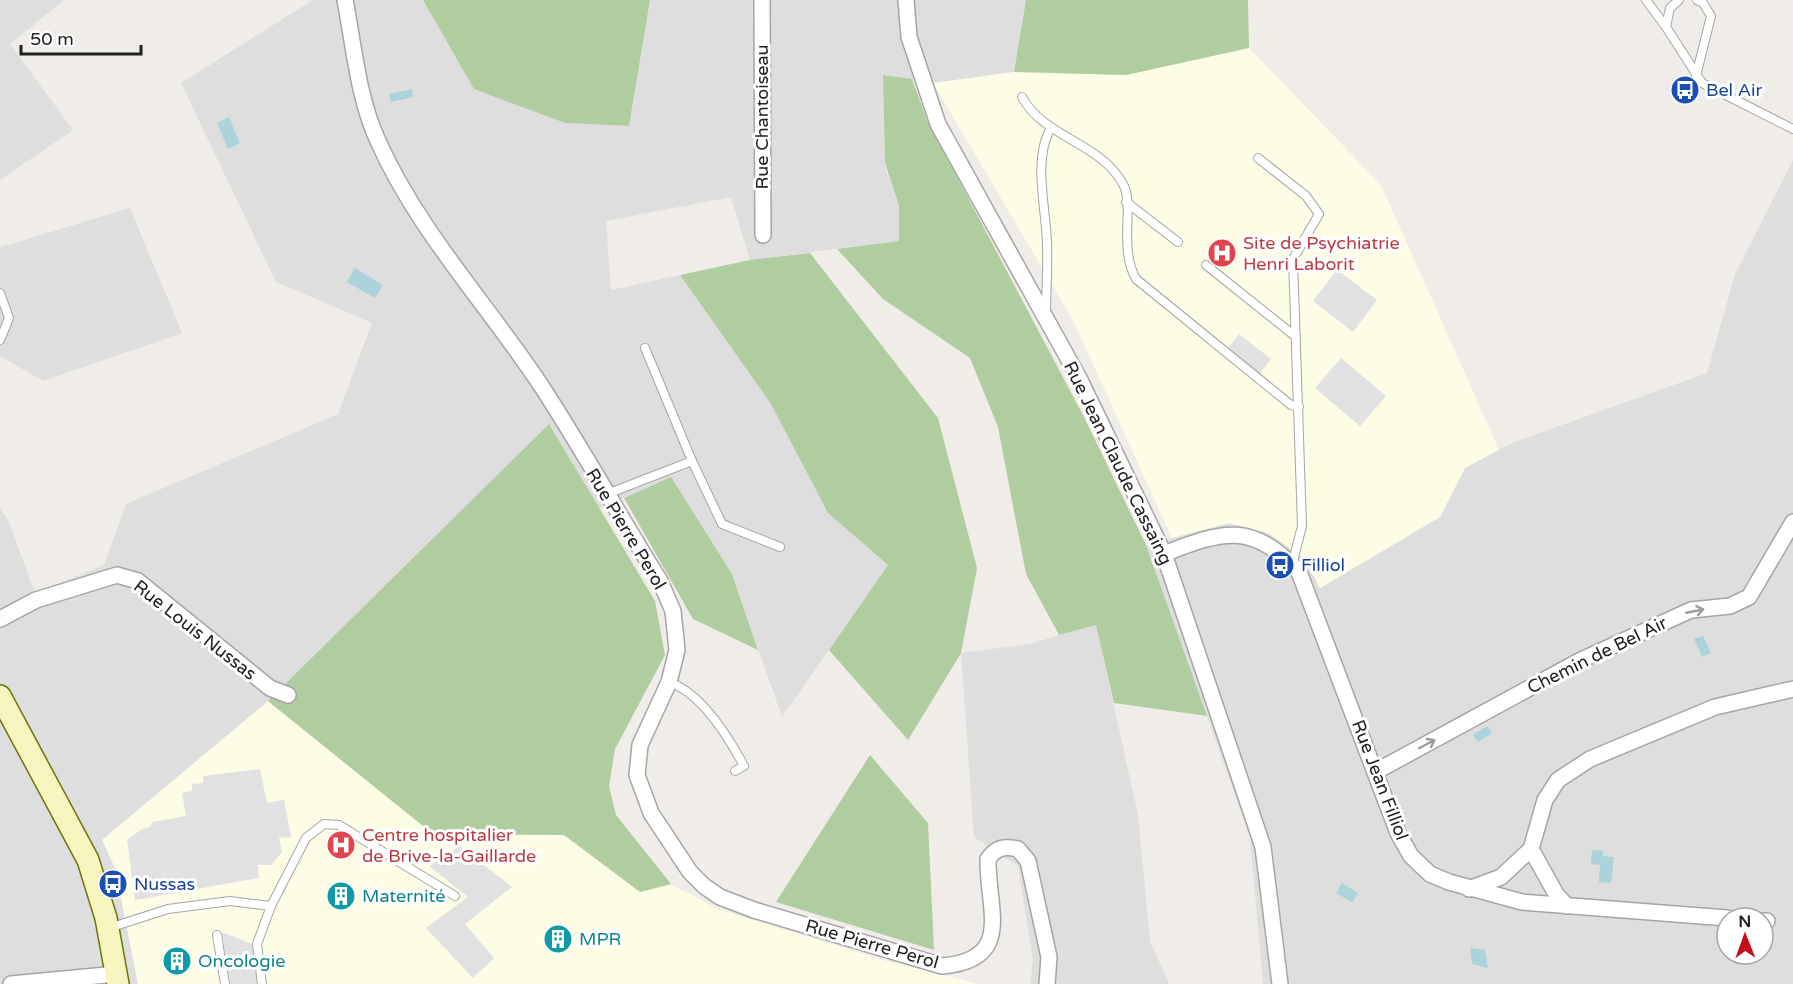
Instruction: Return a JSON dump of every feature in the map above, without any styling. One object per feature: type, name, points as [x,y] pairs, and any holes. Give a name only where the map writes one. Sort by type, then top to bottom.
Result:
[{"type":"main road","points":[[0,696],[88,860],[108,928],[117,979]]},
{"type":"street","name":"Rue Pierre Perol","points":[[345,0],[360,82],[377,139],[396,178],[473,293],[542,388],[660,581],[673,611],[677,650],[669,682],[640,745],[637,775],[651,813],[690,872],[720,897],[754,910],[942,966],[959,965],[986,949],[992,937],[994,921],[988,859],[996,849],[1006,847],[1018,849],[1028,861],[1049,957],[1047,984]]},
{"type":"street","name":"Rue Chantoiseau","points":[[762,0],[763,235]]},
{"type":"street","name":"Rue Jean Claude Cassaing","points":[[906,0],[909,37],[938,124],[1079,378],[1164,554],[1263,847],[1280,984]]},
{"type":"street","name":"Chemin de Bel Air","points":[[1375,772],[1579,661],[1636,634],[1691,610],[1730,606],[1749,597],[1793,522]]},
{"type":"street","name":"Rue Jean Filliol","points":[[1164,554],[1198,540],[1237,534],[1256,539],[1280,552],[1299,572],[1398,833],[1411,856],[1430,874],[1469,888],[1522,902],[1715,917]]},
{"type":"street","name":"Rue Louis Nussas","points":[[0,619],[36,600],[117,575],[138,581],[270,688],[288,695]]},
{"type":"street","points":[[1469,888],[1501,877],[1531,849],[1545,800],[1558,780],[1590,759],[1715,707],[1793,689]]},
{"type":"street","points":[[1531,849],[1556,894],[1567,906]]},
{"type":"street","points":[[11,984],[117,979]]},
{"type":"lane","points":[[1646,0],[1702,82],[1793,129]]},
{"type":"lane","points":[[1666,27],[1670,8],[1678,0]]},
{"type":"lane","points":[[1696,76],[1711,16],[1703,3],[1697,0]]},
{"type":"lane","points":[[1022,97],[1034,116],[1050,129],[1089,151],[1123,183],[1126,202],[1126,249],[1136,279],[1291,405],[1299,407]]},
{"type":"lane","points":[[1046,318],[1047,245],[1042,163],[1043,147],[1050,129]]},
{"type":"lane","points":[[1258,158],[1306,196],[1319,214],[1293,259],[1302,526],[1292,565]]},
{"type":"lane","points":[[1126,202],[1178,242]]},
{"type":"lane","points":[[1206,265],[1296,337]]},
{"type":"lane","points":[[0,293],[9,318],[0,340]]},
{"type":"lane","points":[[645,348],[692,461],[722,525],[780,548]]},
{"type":"lane","points":[[605,494],[692,461]]},
{"type":"lane","points":[[669,682],[703,707],[727,734],[744,766],[735,771]]},
{"type":"lane","points":[[262,984],[257,944],[271,906],[306,838],[324,824],[339,825],[455,896]]},
{"type":"lane","points":[[108,928],[168,909],[230,901],[271,906]]},
{"type":"lane","points":[[217,935],[225,984]]},
{"type":"shaded area","points":[[0,0],[64,0],[10,44],[73,130],[0,180]]},
{"type":"shaded area","points":[[313,0],[423,0],[475,89],[565,123],[629,126],[650,0],[1026,0],[1014,72],[933,83],[883,75],[885,167],[899,206],[899,241],[750,260],[731,197],[606,221],[611,290],[680,275],[773,407],[828,513],[888,565],[782,717],[732,574],[671,478],[599,508],[549,424],[564,835],[640,892],[671,884],[718,909],[887,961],[980,984],[0,984],[0,508],[8,520],[35,593],[104,565],[126,504],[338,414],[372,323],[276,282],[181,83]]},
{"type":"shaded area","name":"Site de Psychiatrie Henri Laborit","points":[[1249,48],[1381,185],[1499,450],[1465,468],[1440,517],[1320,588],[1304,558],[1268,533],[1229,523],[1172,538],[1073,320],[933,83],[1014,72],[1126,75]]},
{"type":"shaded area","points":[[1793,160],[1793,984],[1263,984],[1250,837],[1146,545],[1229,523],[1268,533],[1304,558],[1320,588],[1440,517],[1465,467],[1514,442],[1707,373],[1735,274]]},
{"type":"shaded area","points":[[130,208],[182,333],[43,381],[0,356],[0,245],[1,247]]},
{"type":"shaded area","points":[[1337,270],[1377,300],[1353,332],[1313,301]]},
{"type":"shaded area","points":[[1239,334],[1271,359],[1255,380],[1222,356]]},
{"type":"shaded area","points":[[1341,358],[1386,396],[1360,426],[1315,388]]},
{"type":"shaded area","points":[[1096,624],[1138,815],[1150,941],[1169,984],[1030,984],[1033,960],[1018,866],[974,837],[961,653],[1030,644]]},
{"type":"shaded area","name":"Centre hospitalier de Brive-la-Gaillarde","points":[[268,701],[433,834],[564,835],[640,892],[671,884],[718,909],[887,961],[980,984],[138,984],[115,868],[102,840]]},
{"type":"shaded area","points":[[260,769],[267,803],[284,800],[291,837],[279,838],[282,852],[271,865],[258,865],[259,878],[135,900],[127,840],[142,829],[151,827],[152,822],[186,816],[182,793],[192,791],[192,784],[203,783],[203,776]]},
{"type":"shaded area","points":[[460,846],[512,887],[465,924],[494,958],[473,978],[426,928],[468,897],[429,866]]},
{"type":"shaded area","points":[[222,932],[252,944],[257,984],[230,984]]},
{"type":"green space","points":[[423,0],[650,0],[629,126],[565,123],[474,89]]},
{"type":"green space","points":[[1026,0],[1248,0],[1249,48],[1126,75],[1014,72]]},
{"type":"green space","points":[[883,75],[912,79],[927,120],[1085,419],[1146,545],[1207,716],[1114,703],[1096,625],[1059,635],[1026,574],[998,427],[970,358],[883,299],[837,249],[899,241],[899,206],[885,163]]},
{"type":"green space","points":[[810,253],[938,418],[977,568],[961,653],[908,740],[829,650],[888,565],[828,513],[771,404],[680,275],[750,260]]},
{"type":"green space","points":[[549,424],[655,601],[665,655],[615,749],[609,786],[616,815],[671,884],[640,892],[564,835],[433,834],[268,701]]},
{"type":"green space","points":[[671,477],[732,574],[758,650],[693,619],[624,498]]},
{"type":"green space","points":[[870,755],[928,823],[934,950],[776,902]]},
{"type":"water","points":[[412,89],[413,97],[391,102],[389,94]]},
{"type":"water","points":[[229,117],[240,143],[228,149],[217,123]]},
{"type":"water","points":[[355,268],[383,285],[375,298],[347,282]]},
{"type":"water","points":[[1703,636],[1711,653],[1702,657],[1694,639]]},
{"type":"water","points":[[1487,726],[1492,733],[1478,742],[1473,735]]},
{"type":"water","points":[[1592,850],[1603,851],[1603,856],[1614,857],[1611,883],[1599,882],[1600,865],[1591,864]]},
{"type":"water","points":[[1342,883],[1358,893],[1352,902],[1336,893]]},
{"type":"water","points":[[1470,948],[1485,950],[1488,968],[1472,964]]},
{"type":"place","name":"Bel Air","points":[[1685,90]]},
{"type":"place","name":"Site de Psychiatrie Henri Laborit","points":[[1222,253]]},
{"type":"place","name":"Filliol","points":[[1280,565]]},
{"type":"place","name":"Centre hospitalier de Brive-la-Gaillarde","points":[[341,845]]},
{"type":"place","name":"Nussas","points":[[113,884]]},
{"type":"place","name":"Maternité","points":[[341,896]]},
{"type":"place","name":"MPR","points":[[558,939]]},
{"type":"place","name":"Oncologie","points":[[177,961]]}]
